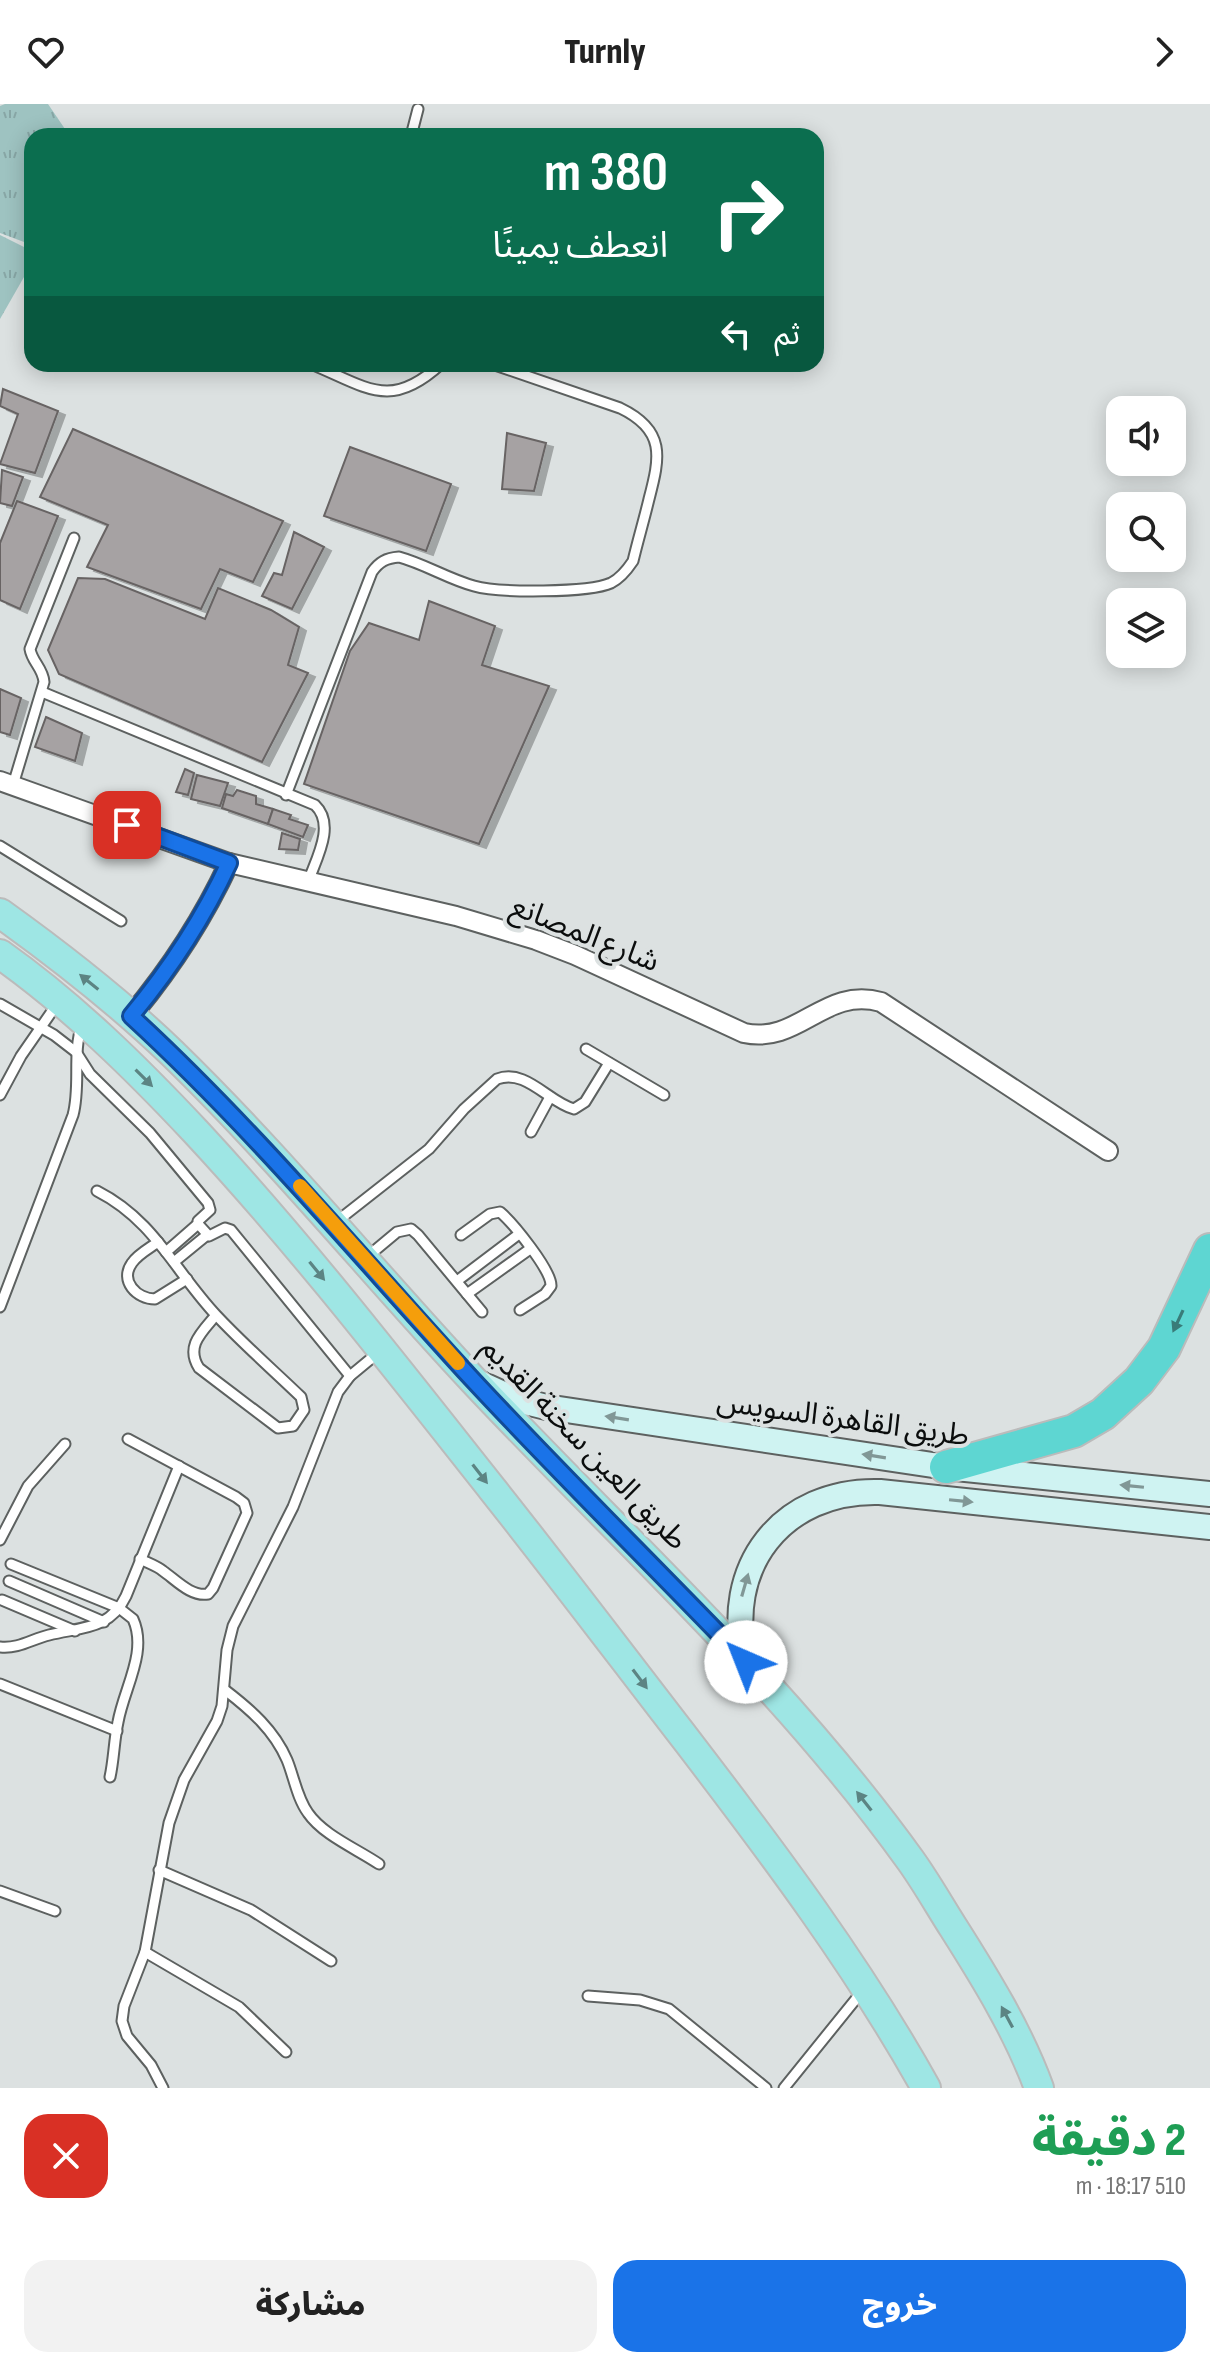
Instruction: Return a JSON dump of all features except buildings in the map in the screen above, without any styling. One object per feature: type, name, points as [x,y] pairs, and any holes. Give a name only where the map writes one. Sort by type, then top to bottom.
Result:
[{"type":"highway","points":[[946,1467],[1074,1431],[1103,1414],[1139,1381],[1164,1348],[1210,1250]]},
{"type":"main road","name":"طريق العين سخنة القديم","points":[[0,913],[131,1016],[216,1098],[473,1380],[746,1662],[809,1732],[912,1862],[988,1982],[1026,2052],[1039,2088]]},
{"type":"main road","points":[[0,954],[83,1021],[151,1085],[255,1195],[382,1350],[546,1556],[741,1811],[866,1986],[926,2088]]},
{"type":"main road","name":"طريق القاهرة السويس","points":[[473,1380],[514,1399],[546,1407],[946,1467],[1210,1494]]},
{"type":"main road","points":[[746,1662],[739,1611],[753,1562],[784,1522],[829,1498],[880,1492],[1210,1527]]},
{"type":"street","name":"شارع المصانع","points":[[6,783],[229,863],[456,916],[536,940],[754,1035],[784,1032],[815,1012],[840,1001],[868,998],[881,1002],[1108,1151]]},
{"type":"street","points":[[131,1016],[179,955],[209,905],[229,863]]},
{"type":"lane","points":[[413,128],[418,109]]},
{"type":"lane","points":[[330,372],[369,389],[392,392],[415,386],[432,372]]},
{"type":"lane","points":[[286,795],[378,563],[399,557],[476,587],[516,591],[596,587],[611,583],[624,574],[633,561],[658,464],[657,446],[650,429],[637,416],[620,408],[515,372]]},
{"type":"lane","points":[[6,783],[44,682],[30,649],[74,538]]},
{"type":"lane","points":[[42,692],[315,805],[326,822],[308,882]]},
{"type":"lane","points":[[0,846],[121,921]]},
{"type":"lane","points":[[0,1095],[10,1073],[59,1001]]},
{"type":"lane","points":[[0,1004],[54,1035],[76,1052],[90,1074],[150,1133],[208,1203],[210,1210],[166,1252]]},
{"type":"lane","points":[[0,1307],[73,1115],[77,1086],[76,1052],[83,1021]]},
{"type":"lane","points":[[586,1049],[664,1095]]},
{"type":"lane","points":[[333,1224],[429,1149],[464,1109],[497,1079],[504,1076],[518,1078],[570,1108],[582,1105],[609,1063]]},
{"type":"lane","points":[[531,1132],[550,1097]]},
{"type":"lane","points":[[97,1191],[131,1211],[216,1315],[301,1397],[304,1410],[293,1426],[278,1428],[199,1368],[193,1355],[195,1341],[216,1315]]},
{"type":"lane","points":[[461,1235],[496,1212],[503,1214],[519,1234],[551,1276],[549,1291],[520,1310]]},
{"type":"lane","points":[[198,1224],[211,1237],[225,1228],[231,1230],[350,1376]]},
{"type":"lane","points":[[364,1259],[397,1232],[411,1229],[482,1312]]},
{"type":"lane","points":[[457,1281],[519,1234]]},
{"type":"lane","points":[[174,1262],[207,1235]]},
{"type":"lane","points":[[158,1242],[133,1261],[129,1268],[129,1284],[133,1291],[139,1296],[155,1299],[187,1279]]},
{"type":"lane","points":[[467,1294],[530,1249]]},
{"type":"lane","points":[[163,2088],[151,2065],[127,2036],[122,2021],[124,2006],[145,1952],[169,1823],[184,1780],[217,1721],[225,1690],[227,1650],[238,1614],[293,1507],[338,1392],[350,1376],[382,1350]]},
{"type":"lane","points":[[128,1439],[240,1499],[246,1508],[246,1518],[208,1594],[196,1593],[140,1559]]},
{"type":"lane","points":[[0,1540],[28,1486],[65,1444]]},
{"type":"lane","points":[[0,1647],[21,1646],[52,1634],[104,1622],[119,1608],[179,1466]]},
{"type":"lane","points":[[11,1564],[119,1608],[133,1619],[139,1646],[117,1731],[110,1777]]},
{"type":"lane","points":[[9,1581],[104,1622]]},
{"type":"lane","points":[[2,1600],[75,1631]]},
{"type":"lane","points":[[0,1684],[117,1731]]},
{"type":"lane","points":[[225,1690],[257,1716],[274,1737],[287,1760],[303,1806],[313,1820],[379,1864]]},
{"type":"lane","points":[[159,1870],[251,1910],[331,1961]]},
{"type":"lane","points":[[0,1891],[55,1911]]},
{"type":"lane","points":[[145,1952],[239,2007],[286,2052]]},
{"type":"lane","points":[[784,2088],[866,1986]]},
{"type":"lane","points":[[588,1996],[640,2000],[669,2009],[766,2088]]},
{"type":"green space","points":[[48,104],[64,128],[24,128],[24,242],[0,233],[0,106]]},
{"type":"green space","points":[[0,235],[24,247],[24,277],[0,319]]},
{"type":"slow traffic","points":[[300,1186],[458,1363]]},
{"type":"route","points":[[127,825],[229,863],[179,955],[131,1016],[285,1169],[473,1380],[746,1662]]}]
